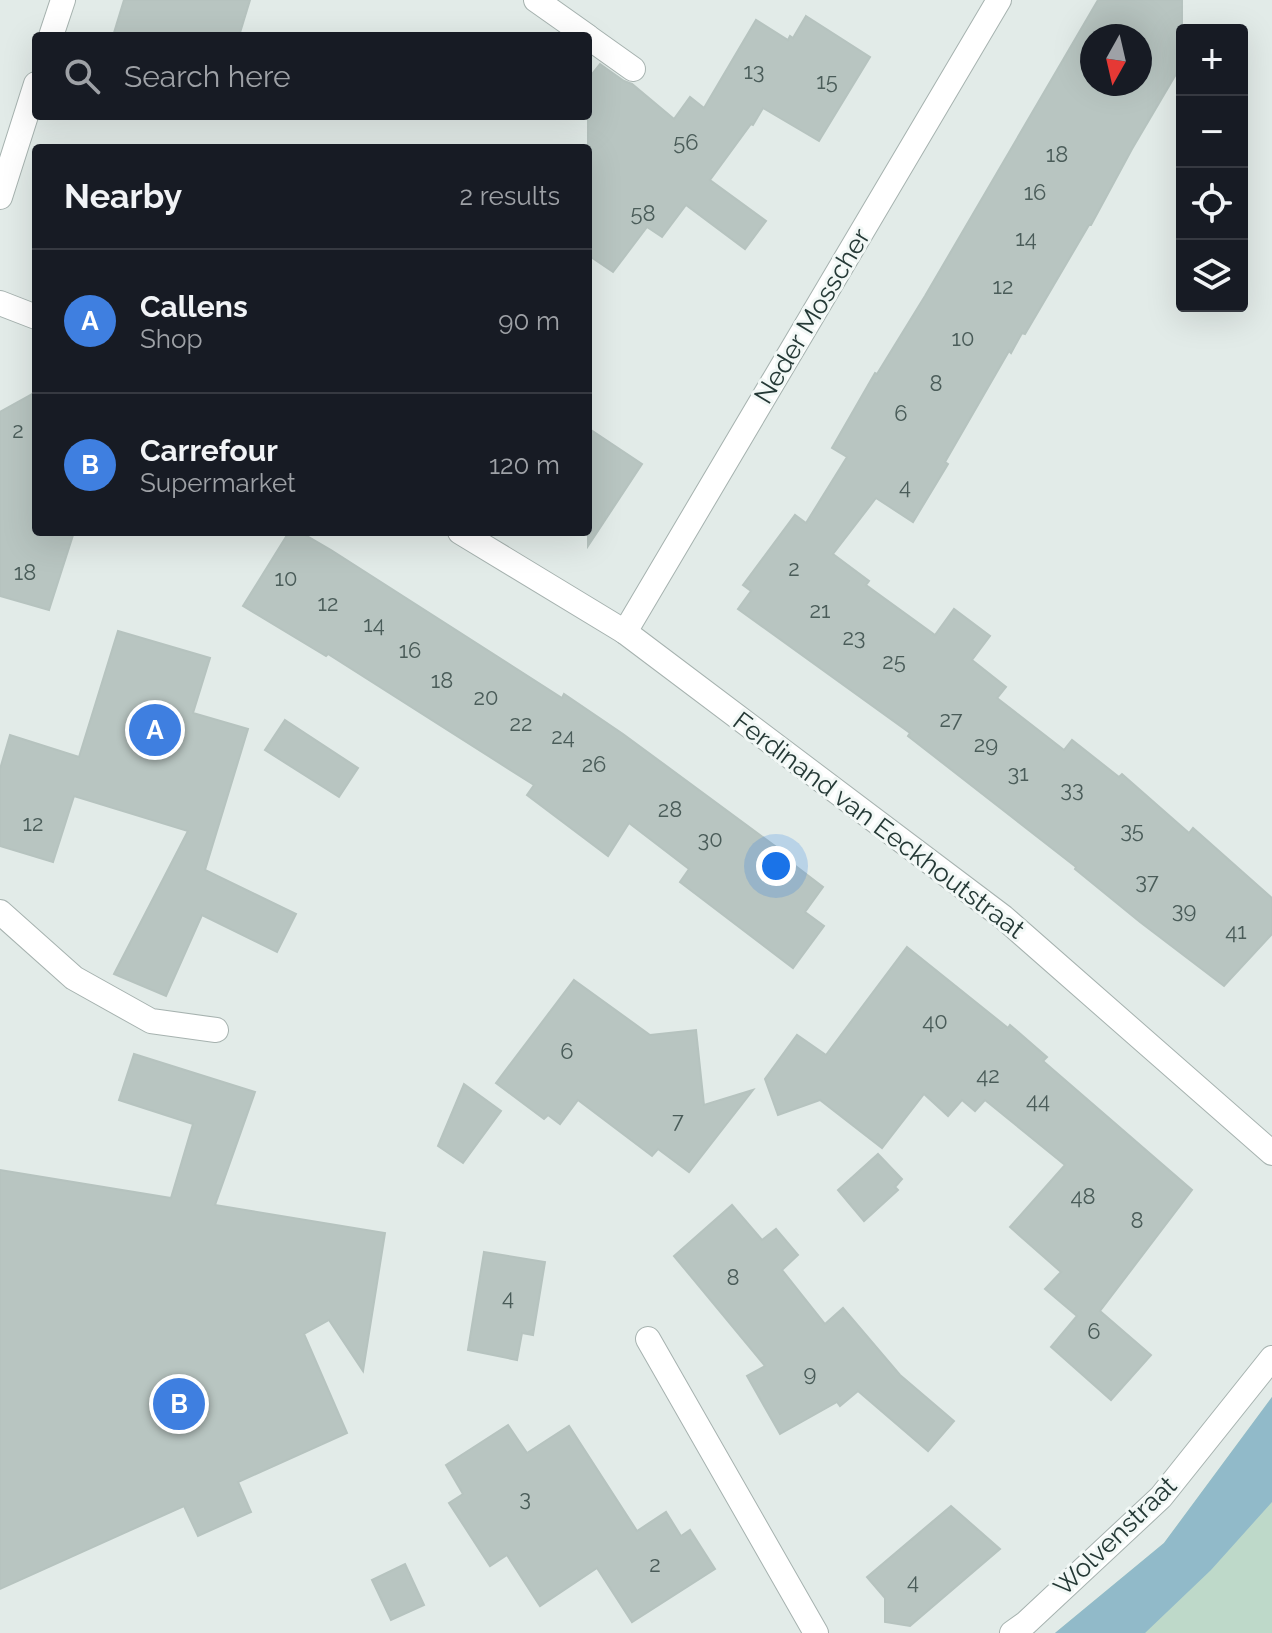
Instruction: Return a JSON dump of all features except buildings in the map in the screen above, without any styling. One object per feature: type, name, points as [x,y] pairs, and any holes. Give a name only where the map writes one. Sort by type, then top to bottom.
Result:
[{"type":"street","points":[[52,32],[63,0]]},
{"type":"street","points":[[536,0],[581,32]]},
{"type":"street","name":"Neder Mosscher","points":[[625,632],[999,0]]},
{"type":"street","points":[[592,40],[633,69]]},
{"type":"street","points":[[0,197],[32,97]]},
{"type":"street","points":[[0,303],[32,315]]},
{"type":"street","name":"Ferdinand van Eeckhoutstraat","points":[[467,536],[625,632],[1003,917],[1272,1153]]},
{"type":"street","points":[[0,912],[74,978],[151,1021],[216,1030]]},
{"type":"street","points":[[648,1339],[816,1633]]},
{"type":"street","name":"Wolvenstraat","points":[[1012,1633],[1161,1497],[1272,1358]]},
{"type":"green space","points":[[1272,1397],[1272,1633],[1055,1633],[1164,1543]]},
{"type":"water","points":[[1272,1397],[1272,1502],[1211,1570],[1145,1633],[1055,1633],[1164,1543]]},
{"type":"place","name":"Callens","points":[[155,730]]},
{"type":"place","name":"Carrefour","points":[[179,1404]]}]
